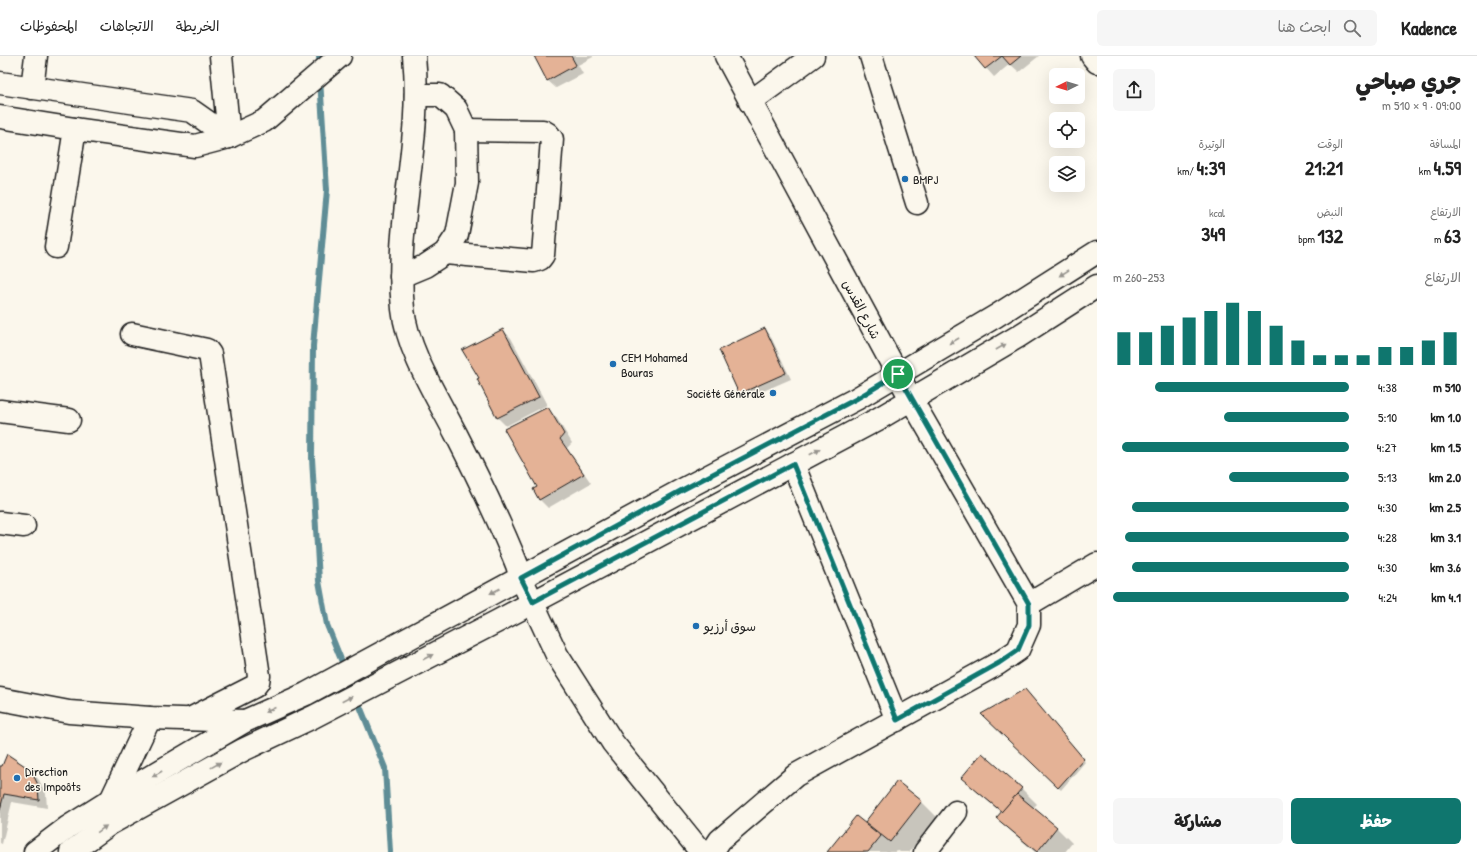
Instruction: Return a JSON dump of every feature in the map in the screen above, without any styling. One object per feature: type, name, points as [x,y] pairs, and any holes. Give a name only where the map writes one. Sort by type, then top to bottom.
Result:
[{"type":"street","points":[[32,88],[36,56]]},
{"type":"street","points":[[221,56],[230,137]]},
{"type":"street","points":[[0,117],[195,146],[230,137],[264,121],[340,56]]},
{"type":"street","points":[[414,56],[416,95],[401,276],[403,311],[412,347],[484,487],[521,578],[557,654],[613,743],[701,852]]},
{"type":"street","name":"شارع القدس","points":[[726,56],[1029,614]]},
{"type":"street","points":[[750,102],[813,56]]},
{"type":"street","points":[[871,56],[917,203]]},
{"type":"street","points":[[1092,56],[1097,62]]},
{"type":"street","points":[[0,83],[192,111],[230,137]]},
{"type":"street","points":[[401,276],[425,266],[445,253],[457,235],[467,183],[466,130],[456,109],[440,95],[416,95]]},
{"type":"street","points":[[56,247],[75,129]]},
{"type":"street","points":[[445,253],[534,261],[540,259],[543,255],[552,139],[543,131],[466,130]]},
{"type":"street","points":[[35,852],[68,827],[245,722],[306,694],[376,657],[476,601],[684,489],[856,399],[996,316],[1097,252]]},
{"type":"street","points":[[71,852],[111,823],[243,750],[313,717],[393,676],[878,419],[1019,336],[1097,286]]},
{"type":"street","points":[[132,334],[207,350],[210,354],[259,676],[258,682],[255,686],[190,719]]},
{"type":"street","points":[[0,411],[69,420]]},
{"type":"street","points":[[793,464],[897,720]]},
{"type":"street","points":[[0,523],[24,526]]},
{"type":"street","points":[[712,852],[720,840],[796,775],[999,663],[1018,650],[1029,614],[1097,564]]},
{"type":"street","points":[[0,699],[69,712],[150,718],[245,722]]},
{"type":"street","points":[[112,800],[150,718]]},
{"type":"street","points":[[925,852],[956,812]]},
{"type":"building","points":[[534,56],[571,56],[576,65],[547,81]]},
{"type":"building","points":[[974,56],[1002,56],[985,69]]},
{"type":"building","points":[[1002,56],[1021,56],[1010,65]]},
{"type":"building","points":[[765,328],[786,373],[739,394],[719,350]]},
{"type":"building","points":[[503,329],[539,397],[497,418],[477,379],[479,378],[462,350]]},
{"type":"building","points":[[548,407],[564,434],[560,439],[584,474],[539,500],[533,489],[537,487],[504,429]]},
{"type":"building","points":[[1025,689],[1084,759],[1058,788],[981,714]]},
{"type":"building","points":[[982,753],[1022,788],[1002,812],[961,778]]},
{"type":"building","name":"Direction des Impoôts","points":[[7,754],[31,770],[38,785],[39,800],[4,794],[0,810],[0,766],[2,766]]},
{"type":"building","points":[[897,781],[922,801],[890,842],[865,822]]},
{"type":"building","points":[[1017,794],[1057,827],[1037,852],[996,818]]},
{"type":"building","points":[[856,816],[881,836],[868,852],[827,852]]},
{"type":"waterway","points":[[319,56],[320,68]]},
{"type":"waterway","points":[[320,79],[327,190],[313,346],[312,458],[319,581],[327,625],[385,768],[390,852]]},
{"type":"place","name":"BMPJ","points":[[905,179]]},
{"type":"place","name":"CEM Mohamed Bouras","points":[[613,364]]},
{"type":"place","name":"Société Générale","points":[[773,393]]},
{"type":"place","name":"سوق أرزيو","points":[[696,626]]},
{"type":"place","name":"Direction des Impoôts","points":[[17,778]]},
{"type":"route","points":[[898,374],[1029,604],[1029,625],[1018,650],[999,663],[897,720],[793,464],[533,602],[521,578],[684,489],[856,399],[898,374]]}]
